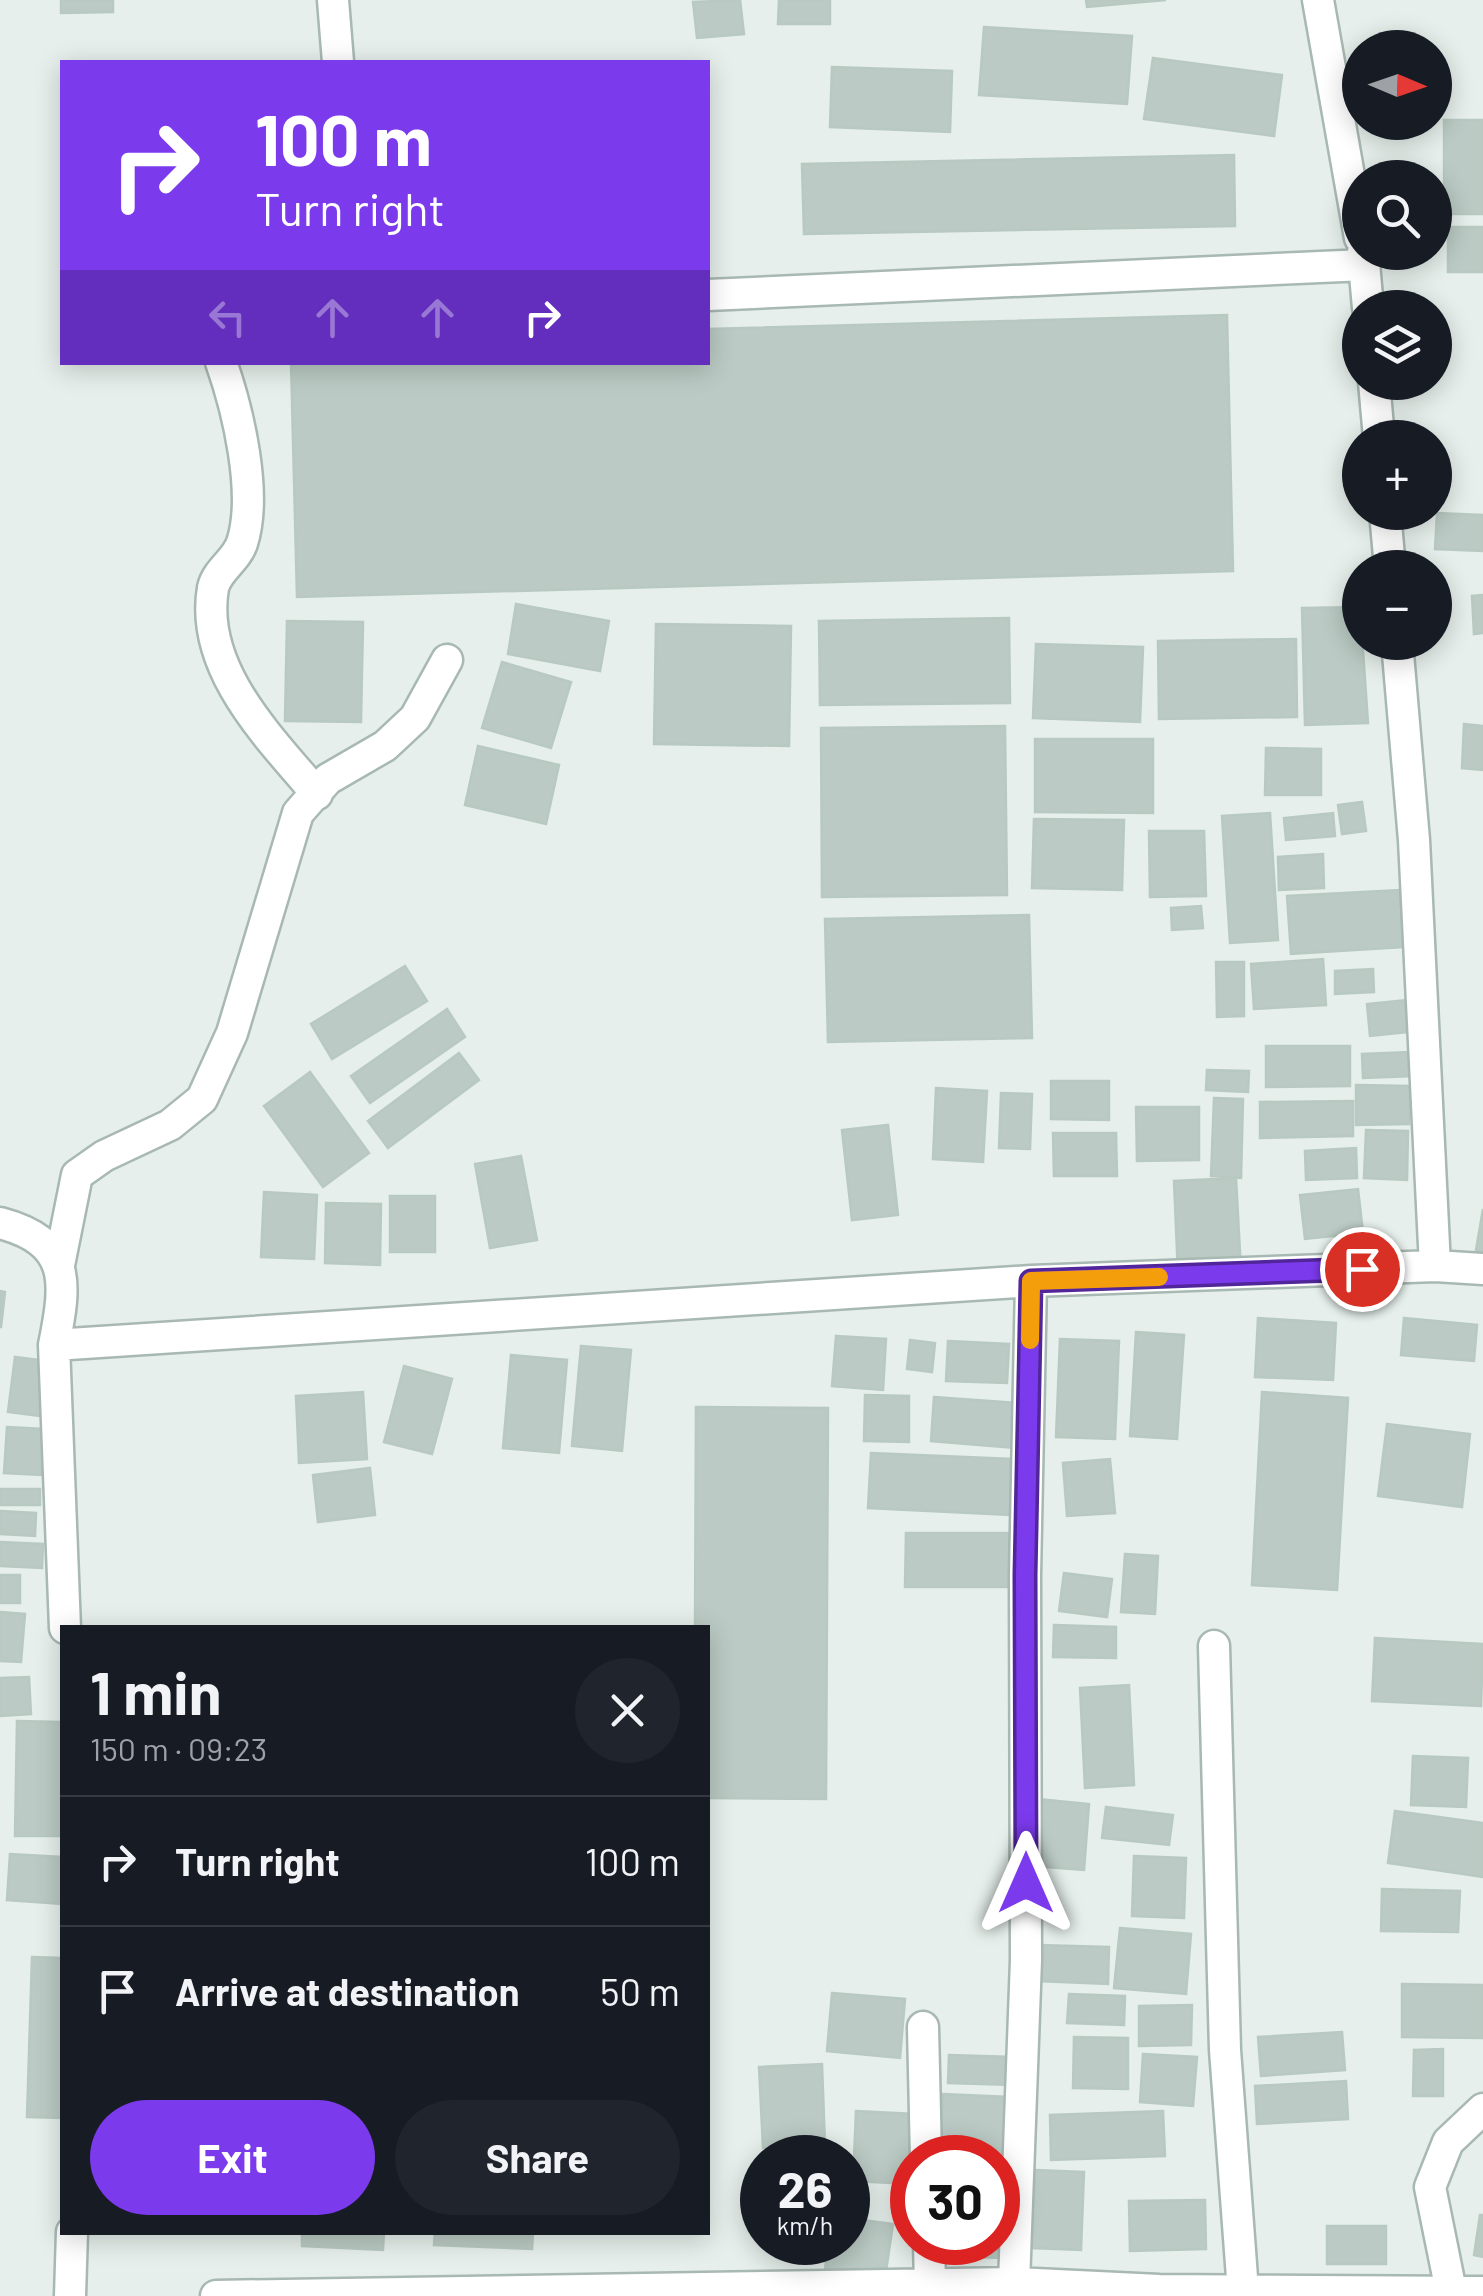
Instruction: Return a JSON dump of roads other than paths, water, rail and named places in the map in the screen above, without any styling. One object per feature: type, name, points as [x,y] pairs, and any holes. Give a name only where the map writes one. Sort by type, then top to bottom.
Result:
[{"type":"street","points":[[333,0],[338,60]]},
{"type":"street","points":[[1318,0],[1346,160]]},
{"type":"street","points":[[710,295],[1342,253]]},
{"type":"street","points":[[222,365],[234,398],[246,472],[242,544],[214,585],[216,633],[226,673],[259,724],[317,794]]},
{"type":"street","points":[[65,1625],[54,1345],[62,1303],[59,1265],[77,1175],[104,1156],[170,1125],[202,1099],[232,1033],[288,834],[298,813],[328,779],[386,746],[415,718],[447,660]]},
{"type":"street","points":[[1398,660],[1414,840],[1435,1266]]},
{"type":"street","points":[[0,1223],[34,1232],[59,1265]]},
{"type":"street","points":[[54,1345],[1031,1281],[1435,1266],[1483,1269]]},
{"type":"street","points":[[1014,2283],[1026,1960],[1025,1575],[1031,1281]]},
{"type":"street","points":[[1214,1646],[1224,2050],[1242,2290]]},
{"type":"street","points":[[922,2027],[925,2135]]},
{"type":"street","points":[[216,2296],[668,2294],[1014,2283],[1159,2293],[1463,2293],[1430,2187],[1448,2142],[1483,2109]]},
{"type":"street","points":[[70,2296],[72,2235]]},
{"type":"street","points":[[930,2265],[930,2285]]}]
